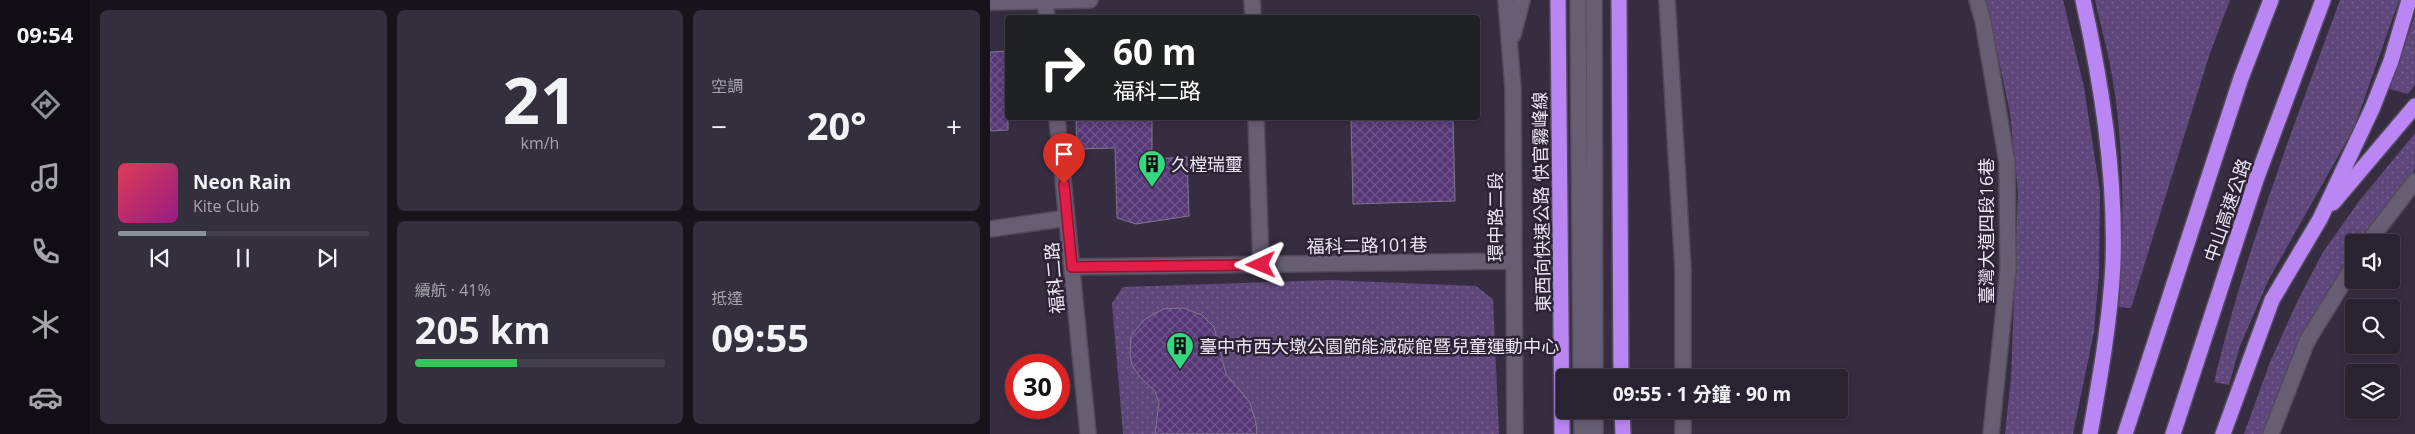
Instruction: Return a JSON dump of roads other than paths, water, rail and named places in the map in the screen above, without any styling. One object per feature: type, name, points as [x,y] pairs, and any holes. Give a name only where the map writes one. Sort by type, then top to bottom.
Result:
[{"type":"highway","name":"東西向快速公路 快官霧峰線","points":[[1558,0],[1562,434]]},
{"type":"highway","points":[[1619,0],[1621,369]]},
{"type":"highway","points":[[2075,0],[2094,48]]},
{"type":"highway","points":[[2083,0],[2094,48],[2110,180],[2113,262],[2108,320],[2090,434]]},
{"type":"highway","name":"中山高速公路","points":[[2125,434],[2241,78],[2271,0]]},
{"type":"highway","name":"中山高速公路","points":[[2173,434],[2256,180],[2323,0]]},
{"type":"highway","points":[[2223,434],[2272,300],[2320,219],[2372,109],[2391,61],[2409,0]]},
{"type":"highway","points":[[2320,219],[2415,106]]},
{"type":"highway","points":[[1622,419],[1623,434]]},
{"type":"street","points":[[1045,0],[1047,15]]},
{"type":"street","points":[[990,2],[1090,0]]},
{"type":"street","points":[[1252,0],[1253,15]]},
{"type":"street","name":"環中路二段","points":[[1506,0],[1511,43],[1513,88],[1515,434]]},
{"type":"street","points":[[1511,43],[1522,0]]},
{"type":"street","points":[[1578,0],[1581,369]]},
{"type":"street","points":[[1594,0],[1595,369]]},
{"type":"street","points":[[1667,0],[1683,269],[1683,369]]},
{"type":"street","name":"臺灣大道四段16巷","points":[[1977,0],[1983,21],[2007,162],[2008,270],[1991,434]]},
{"type":"street","name":"福科二路","points":[[1057,120],[1088,434]]},
{"type":"street","points":[[1256,120],[1261,265]]},
{"type":"street","points":[[2374,234],[2415,181]]},
{"type":"street","points":[[990,229],[1067,218]]},
{"type":"street","name":"福科二路101巷","points":[[1072,267],[1513,261]]},
{"type":"street","points":[[2271,434],[2306,341],[2345,279]]},
{"type":"street","points":[[1582,419],[1582,434]]},
{"type":"street","points":[[1595,419],[1595,434]]},
{"type":"street","points":[[1683,419],[1683,434]]},
{"type":"place","name":"久樘瑞璽","points":[[1152,188]]},
{"type":"place","name":"臺中市西大墩公園節能減碳館暨兒童運動中心","points":[[1180,370]]}]
